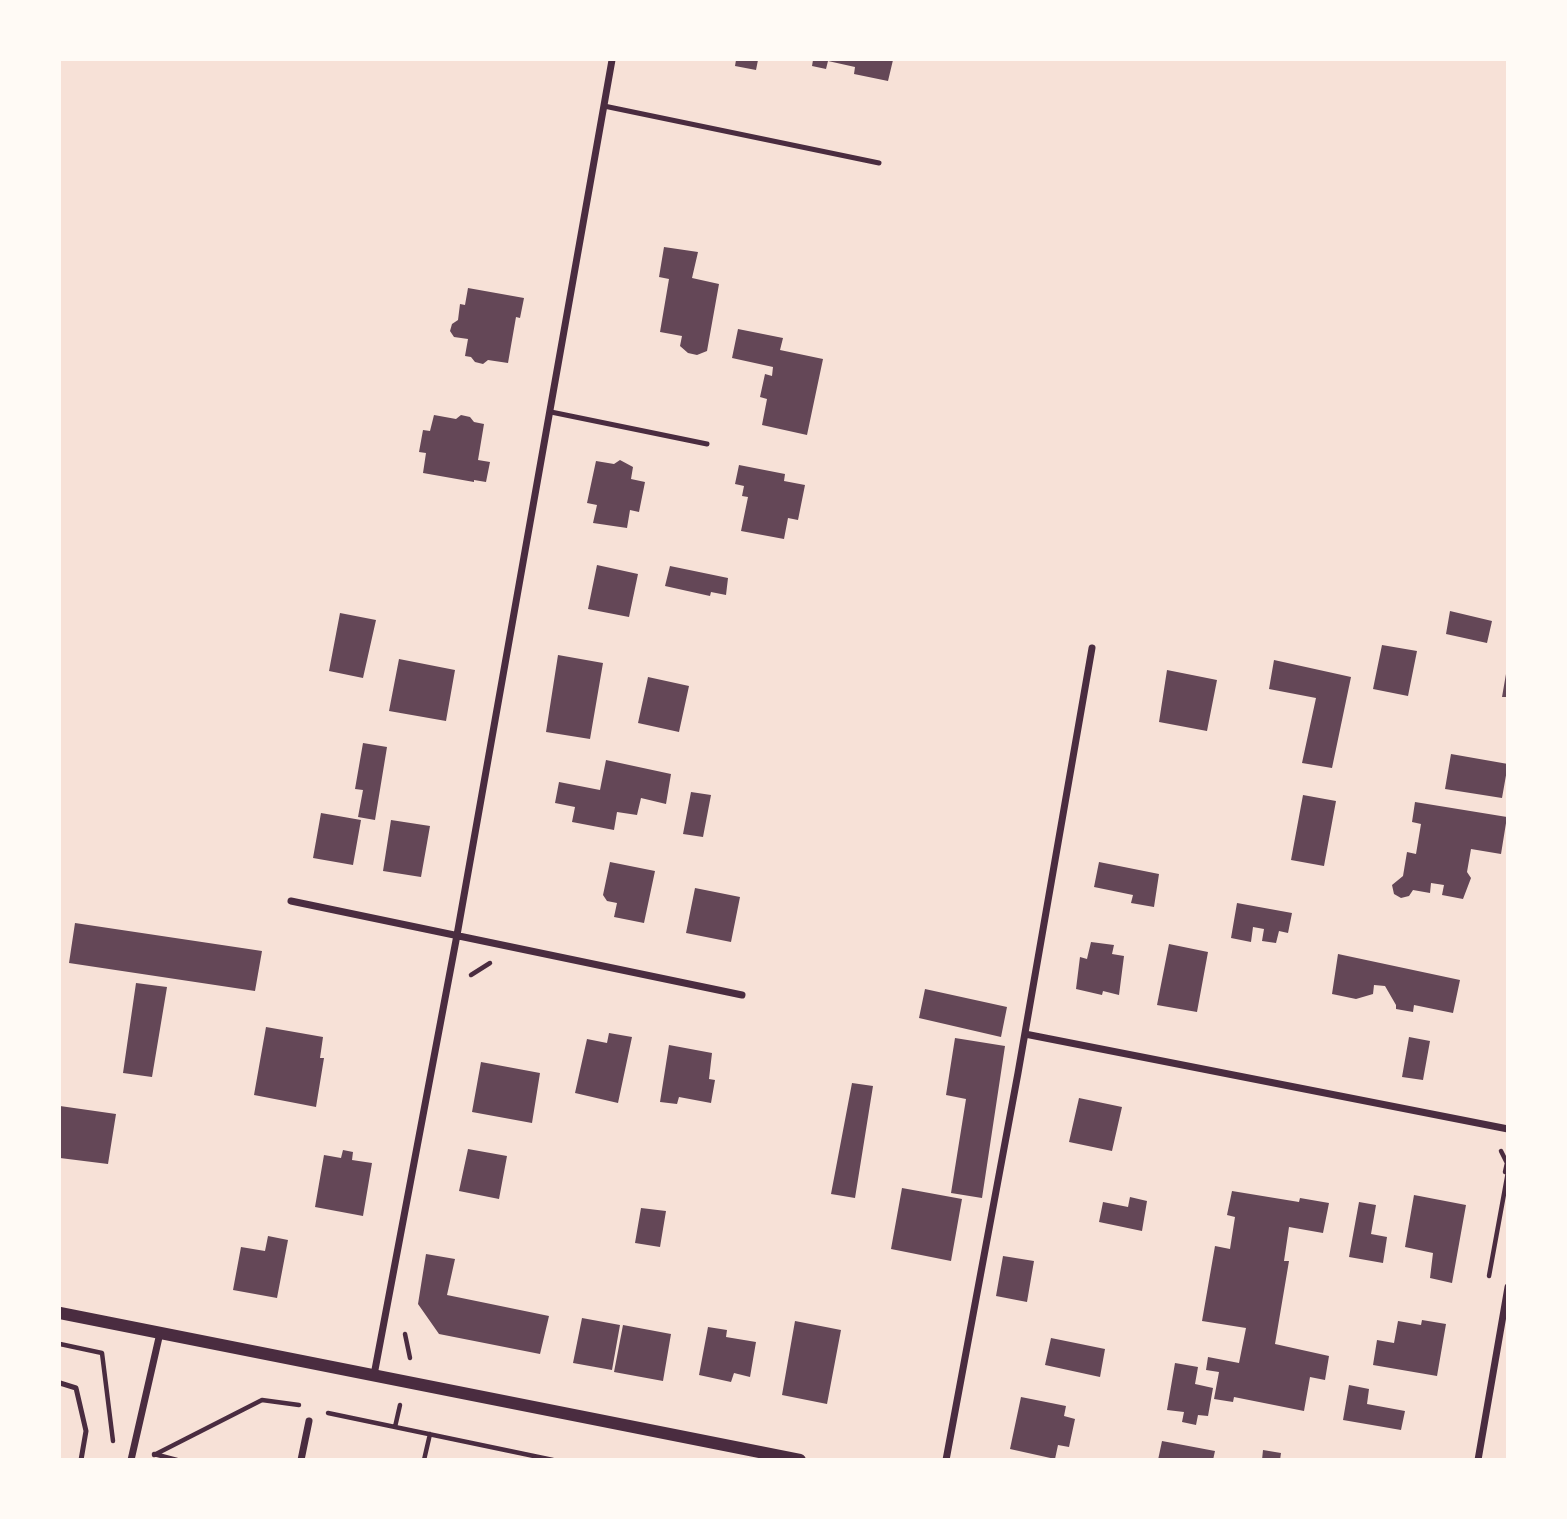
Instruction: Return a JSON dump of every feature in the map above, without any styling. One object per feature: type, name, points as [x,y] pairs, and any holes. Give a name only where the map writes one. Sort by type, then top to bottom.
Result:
[{"type":"street","points":[[374,1375],[457,935],[612,60]]},
{"type":"street","points":[[946,1460],[1025,1034],[1092,648]]},
{"type":"street","points":[[291,901],[742,995]]},
{"type":"street","points":[[1025,1034],[1507,1129]]},
{"type":"street","points":[[1478,1460],[1507,1287]]},
{"type":"street","points":[[60,1313],[800,1460]]},
{"type":"street","points":[[131,1460],[160,1333]]},
{"type":"street","points":[[301,1460],[309,1421]]},
{"type":"lane","points":[[604,106],[880,163]]},
{"type":"lane","points":[[551,411],[707,444]]},
{"type":"lane","points":[[60,1384],[76,1388],[86,1432],[81,1460]]},
{"type":"path","points":[[467,989],[469,975],[490,963],[503,965]]},
{"type":"path","points":[[395,1427],[411,1353],[404,1337],[406,1324]]},
{"type":"path","points":[[60,1344],[102,1353],[113,1446]]},
{"type":"path","points":[[154,1454],[262,1400],[287,1402],[308,1408]]},
{"type":"path","points":[[318,1411],[553,1460]]},
{"type":"path","points":[[424,1460],[430,1434]]},
{"type":"building","points":[[736,60],[758,60],[756,70],[735,66]]},
{"type":"building","points":[[813,60],[893,60],[888,81],[854,74],[855,67],[828,61],[826,69],[812,66]]},
{"type":"building","points":[[664,247],[698,252],[692,278],[719,284],[707,351],[697,355],[688,353],[680,346],[682,336],[660,332],[669,279],[659,277]]},
{"type":"building","points":[[468,288],[524,298],[520,318],[516,317],[508,363],[488,360],[483,364],[475,362],[471,357],[465,356],[468,339],[454,337],[450,331],[452,324],[458,320],[460,304],[465,305]]},
{"type":"building","points":[[738,329],[783,338],[780,350],[823,359],[807,435],[762,425],[767,399],[760,397],[765,374],[772,376],[773,367],[732,358]]},
{"type":"building","points":[[434,415],[456,419],[461,415],[484,424],[478,460],[490,462],[486,482],[423,473],[426,453],[419,452],[423,430],[430,431]]},
{"type":"building","points":[[620,460],[633,467],[631,479],[645,482],[639,512],[630,510],[627,528],[593,523],[597,505],[587,503],[596,461],[614,464]]},
{"type":"building","points":[[739,465],[785,474],[784,481],[805,485],[798,520],[788,518],[784,539],[741,531],[748,497],[742,496],[744,486],[735,484]]},
{"type":"building","points":[[597,565],[638,574],[629,617],[588,609]]},
{"type":"building","points":[[670,566],[728,578],[726,595],[711,592],[710,596],[665,586]]},
{"type":"building","points":[[1450,611],[1492,621],[1487,643],[1446,634]]},
{"type":"building","points":[[340,613],[376,620],[363,678],[329,671]]},
{"type":"building","points":[[1382,645],[1417,651],[1408,696],[1373,689]]},
{"type":"building","points":[[558,655],[603,663],[590,739],[546,732]]},
{"type":"building","points":[[399,659],[455,670],[446,721],[389,711]]},
{"type":"building","points":[[1274,660],[1351,677],[1332,768],[1302,763],[1316,698],[1269,689]]},
{"type":"building","points":[[1167,670],[1217,680],[1207,731],[1159,722]]},
{"type":"building","points":[[1506,674],[1508,697],[1502,697]]},
{"type":"building","points":[[648,677],[689,686],[679,732],[638,723]]},
{"type":"building","points":[[363,743],[387,747],[375,820],[358,817],[363,790],[355,789]]},
{"type":"building","points":[[1451,754],[1508,764],[1502,798],[1445,789]]},
{"type":"building","points":[[606,760],[671,774],[666,804],[641,798],[637,815],[617,812],[614,830],[572,822],[575,807],[555,803],[559,782],[600,790]]},
{"type":"building","points":[[691,792],[711,795],[703,837],[683,834]]},
{"type":"building","points":[[1303,795],[1336,801],[1324,866],[1291,860]]},
{"type":"building","points":[[1415,802],[1507,817],[1501,854],[1471,849],[1467,872],[1471,878],[1463,899],[1442,895],[1444,885],[1431,883],[1430,893],[1413,890],[1409,896],[1401,898],[1394,894],[1392,885],[1403,876],[1407,852],[1416,854],[1421,824],[1412,822]]},
{"type":"building","points":[[321,813],[361,820],[353,865],[313,858]]},
{"type":"building","points":[[391,820],[430,826],[421,877],[383,871]]},
{"type":"building","points":[[610,862],[655,871],[644,923],[614,917],[617,903],[607,901],[603,895]]},
{"type":"building","points":[[1099,862],[1159,874],[1154,907],[1131,903],[1133,895],[1094,887]]},
{"type":"building","points":[[695,888],[740,897],[731,942],[686,933]]},
{"type":"building","points":[[1237,903],[1292,913],[1288,933],[1279,931],[1276,943],[1262,941],[1264,929],[1253,927],[1251,942],[1231,938]]},
{"type":"building","points":[[75,923],[262,951],[255,991],[69,963]]},
{"type":"building","points":[[1091,942],[1114,945],[1112,954],[1124,956],[1119,995],[1103,991],[1102,995],[1076,989],[1080,957],[1087,959]]},
{"type":"building","points":[[1169,944],[1208,952],[1197,1012],[1157,1005]]},
{"type":"building","points":[[1338,954],[1460,980],[1453,1013],[1414,1005],[1413,1012],[1396,1009],[1385,986],[1374,985],[1373,994],[1356,999],[1332,994]]},
{"type":"building","points":[[136,983],[167,987],[152,1077],[123,1073]]},
{"type":"building","points":[[925,989],[1007,1007],[1001,1037],[919,1018]]},
{"type":"building","points":[[266,1027],[323,1037],[320,1058],[324,1058],[316,1107],[254,1095]]},
{"type":"building","points":[[609,1033],[632,1037],[618,1103],[575,1093],[587,1039],[607,1043]]},
{"type":"building","points":[[1409,1037],[1430,1041],[1423,1080],[1402,1077]]},
{"type":"building","points":[[955,1038],[1005,1046],[982,1198],[951,1193],[966,1099],[946,1095]]},
{"type":"building","points":[[669,1045],[712,1053],[709,1079],[715,1080],[711,1103],[679,1097],[677,1104],[660,1102]]},
{"type":"building","points":[[481,1062],[540,1073],[532,1123],[472,1112]]},
{"type":"building","points":[[852,1083],[873,1086],[855,1198],[831,1194]]},
{"type":"building","points":[[1079,1098],[1122,1107],[1112,1151],[1069,1142]]},
{"type":"building","points":[[60,1106],[116,1114],[108,1164],[60,1158]]},
{"type":"building","points":[[468,1149],[507,1156],[499,1199],[459,1191]]},
{"type":"building","points":[[343,1150],[353,1152],[352,1160],[372,1163],[363,1216],[315,1207],[324,1155],[341,1158]]},
{"type":"building","points":[[902,1188],[962,1199],[951,1261],[891,1249]]},
{"type":"building","points":[[1232,1191],[1299,1202],[1300,1198],[1329,1203],[1323,1233],[1289,1227],[1284,1261],[1289,1261],[1275,1344],[1329,1356],[1325,1380],[1310,1377],[1304,1411],[1234,1397],[1233,1402],[1214,1399],[1219,1372],[1206,1370],[1208,1357],[1239,1363],[1246,1328],[1202,1321],[1215,1246],[1230,1249],[1235,1217],[1227,1215]]},
{"type":"building","points":[[1414,1195],[1466,1205],[1452,1283],[1430,1278],[1433,1253],[1405,1247]]},
{"type":"building","points":[[1130,1197],[1147,1201],[1142,1231],[1099,1222],[1103,1202],[1128,1207]]},
{"type":"building","points":[[1359,1202],[1376,1205],[1371,1234],[1387,1237],[1383,1263],[1349,1257]]},
{"type":"building","points":[[641,1208],[666,1211],[660,1247],[635,1243]]},
{"type":"building","points":[[268,1236],[288,1240],[277,1298],[233,1290],[241,1247],[265,1251]]},
{"type":"building","points":[[426,1254],[455,1259],[447,1295],[549,1316],[540,1354],[439,1334],[418,1304]]},
{"type":"building","points":[[1003,1256],[1034,1261],[1027,1302],[996,1296]]},
{"type":"building","points":[[582,1318],[620,1325],[612,1370],[573,1363]]},
{"type":"building","points":[[1422,1320],[1446,1324],[1437,1376],[1373,1365],[1377,1340],[1394,1343],[1398,1321],[1421,1325]]},
{"type":"building","points":[[795,1321],[841,1330],[827,1404],[782,1395]]},
{"type":"building","points":[[623,1325],[671,1334],[663,1381],[614,1372]]},
{"type":"building","points":[[708,1327],[727,1330],[726,1337],[756,1342],[750,1377],[734,1373],[731,1382],[699,1375]]},
{"type":"building","points":[[1051,1338],[1105,1349],[1100,1377],[1045,1365]]},
{"type":"building","points":[[1175,1363],[1198,1367],[1195,1384],[1213,1388],[1208,1416],[1198,1415],[1196,1425],[1182,1422],[1184,1412],[1167,1410]]},
{"type":"building","points":[[1349,1385],[1369,1389],[1367,1404],[1405,1411],[1401,1430],[1343,1420]]},
{"type":"building","points":[[1021,1397],[1066,1406],[1064,1416],[1075,1419],[1069,1447],[1058,1445],[1055,1459],[1010,1449]]},
{"type":"building","points":[[1162,1441],[1215,1451],[1213,1460],[1158,1460]]},
{"type":"building","points":[[1263,1450],[1281,1453],[1280,1460],[1262,1460]]}]
